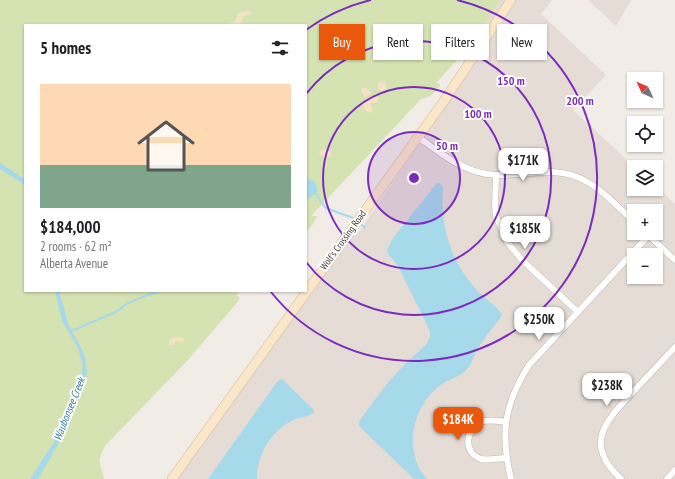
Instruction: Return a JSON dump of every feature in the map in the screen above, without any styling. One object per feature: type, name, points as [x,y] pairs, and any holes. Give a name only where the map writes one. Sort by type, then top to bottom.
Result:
[{"type":"main road","name":"Wolf's Crossing Road","points":[[307,291],[418,137],[511,0]]},
{"type":"main road","name":"Wolf's Crossing Road","points":[[172,479],[307,292]]},
{"type":"street","points":[[418,137],[463,167],[478,173],[496,175],[548,171],[561,172],[576,177],[597,188],[627,216]]},
{"type":"street","points":[[496,175],[496,216],[507,242],[522,260],[578,312]]},
{"type":"street","points":[[511,479],[504,442],[509,407],[517,385],[529,365],[642,240]]},
{"type":"street","points":[[653,240],[675,260]]},
{"type":"street","points":[[621,479],[604,459],[601,439],[604,428],[613,414],[675,347]]},
{"type":"street","points":[[506,422],[481,422],[470,432],[467,440],[469,448],[474,455],[482,459],[506,458]]},
{"type":"street","points":[[666,479],[675,470]]},
{"type":"shaded area","points":[[500,0],[552,0],[541,14],[606,75],[573,110],[627,160],[627,196],[663,196],[663,193],[675,204],[675,479],[176,479],[355,230],[358,233],[476,60],[489,60],[489,41],[492,37],[489,34],[489,24],[486,24]]},
{"type":"shaded area","points":[[588,0],[631,0],[616,26]]},
{"type":"green space","points":[[0,0],[500,0],[486,24],[431,24],[431,60],[457,60],[436,83],[439,83],[440,86],[438,89],[431,95],[420,100],[311,216],[317,216],[307,231],[307,24],[24,24],[24,292],[239,292],[236,295],[240,298],[236,304],[186,362],[105,446],[100,460],[104,479],[0,479]]},
{"type":"sand","points":[[248,10],[251,14],[243,17],[240,24],[228,24],[235,22],[238,13]]},
{"type":"sand","points":[[382,81],[387,86],[382,91],[377,86]]},
{"type":"sand","points":[[362,88],[366,88],[372,93],[366,97],[361,91]]},
{"type":"sand","points":[[373,96],[377,96],[379,99],[376,103],[370,103],[373,110],[369,113],[364,109],[363,103],[365,100]]},
{"type":"sand","points":[[327,149],[331,152],[331,156],[326,158],[321,156],[319,152]]},
{"type":"sand","points":[[180,337],[184,339],[183,343],[177,341],[173,345],[169,345],[171,338]]},
{"type":"water","points":[[0,163],[24,178],[24,184],[0,169]]},
{"type":"water","points":[[307,178],[315,182],[317,186],[316,193],[307,199]]},
{"type":"water","points":[[437,183],[440,183],[443,188],[442,202],[445,229],[453,254],[466,277],[475,288],[502,314],[479,347],[471,365],[462,373],[442,384],[426,400],[420,410],[413,432],[413,444],[418,466],[427,479],[414,479],[362,429],[359,425],[359,421],[390,380],[427,344],[430,336],[430,331],[398,266],[387,250],[393,238]]},
{"type":"water","name":"Waubonsee Creek","points":[[55,292],[59,292],[69,326],[82,349],[87,372],[84,384],[61,439],[38,479],[30,479],[54,442],[74,393],[80,383],[83,366],[78,348],[62,321]]},
{"type":"water","points":[[282,379],[314,410],[314,413],[293,420],[278,430],[267,444],[263,452],[257,479],[208,479],[277,382]]},
{"type":"waterway","points":[[316,194],[326,208],[353,218]]},
{"type":"waterway","points":[[361,224],[365,228]]},
{"type":"waterway","points":[[71,331],[118,311],[126,304],[157,292]]}]
